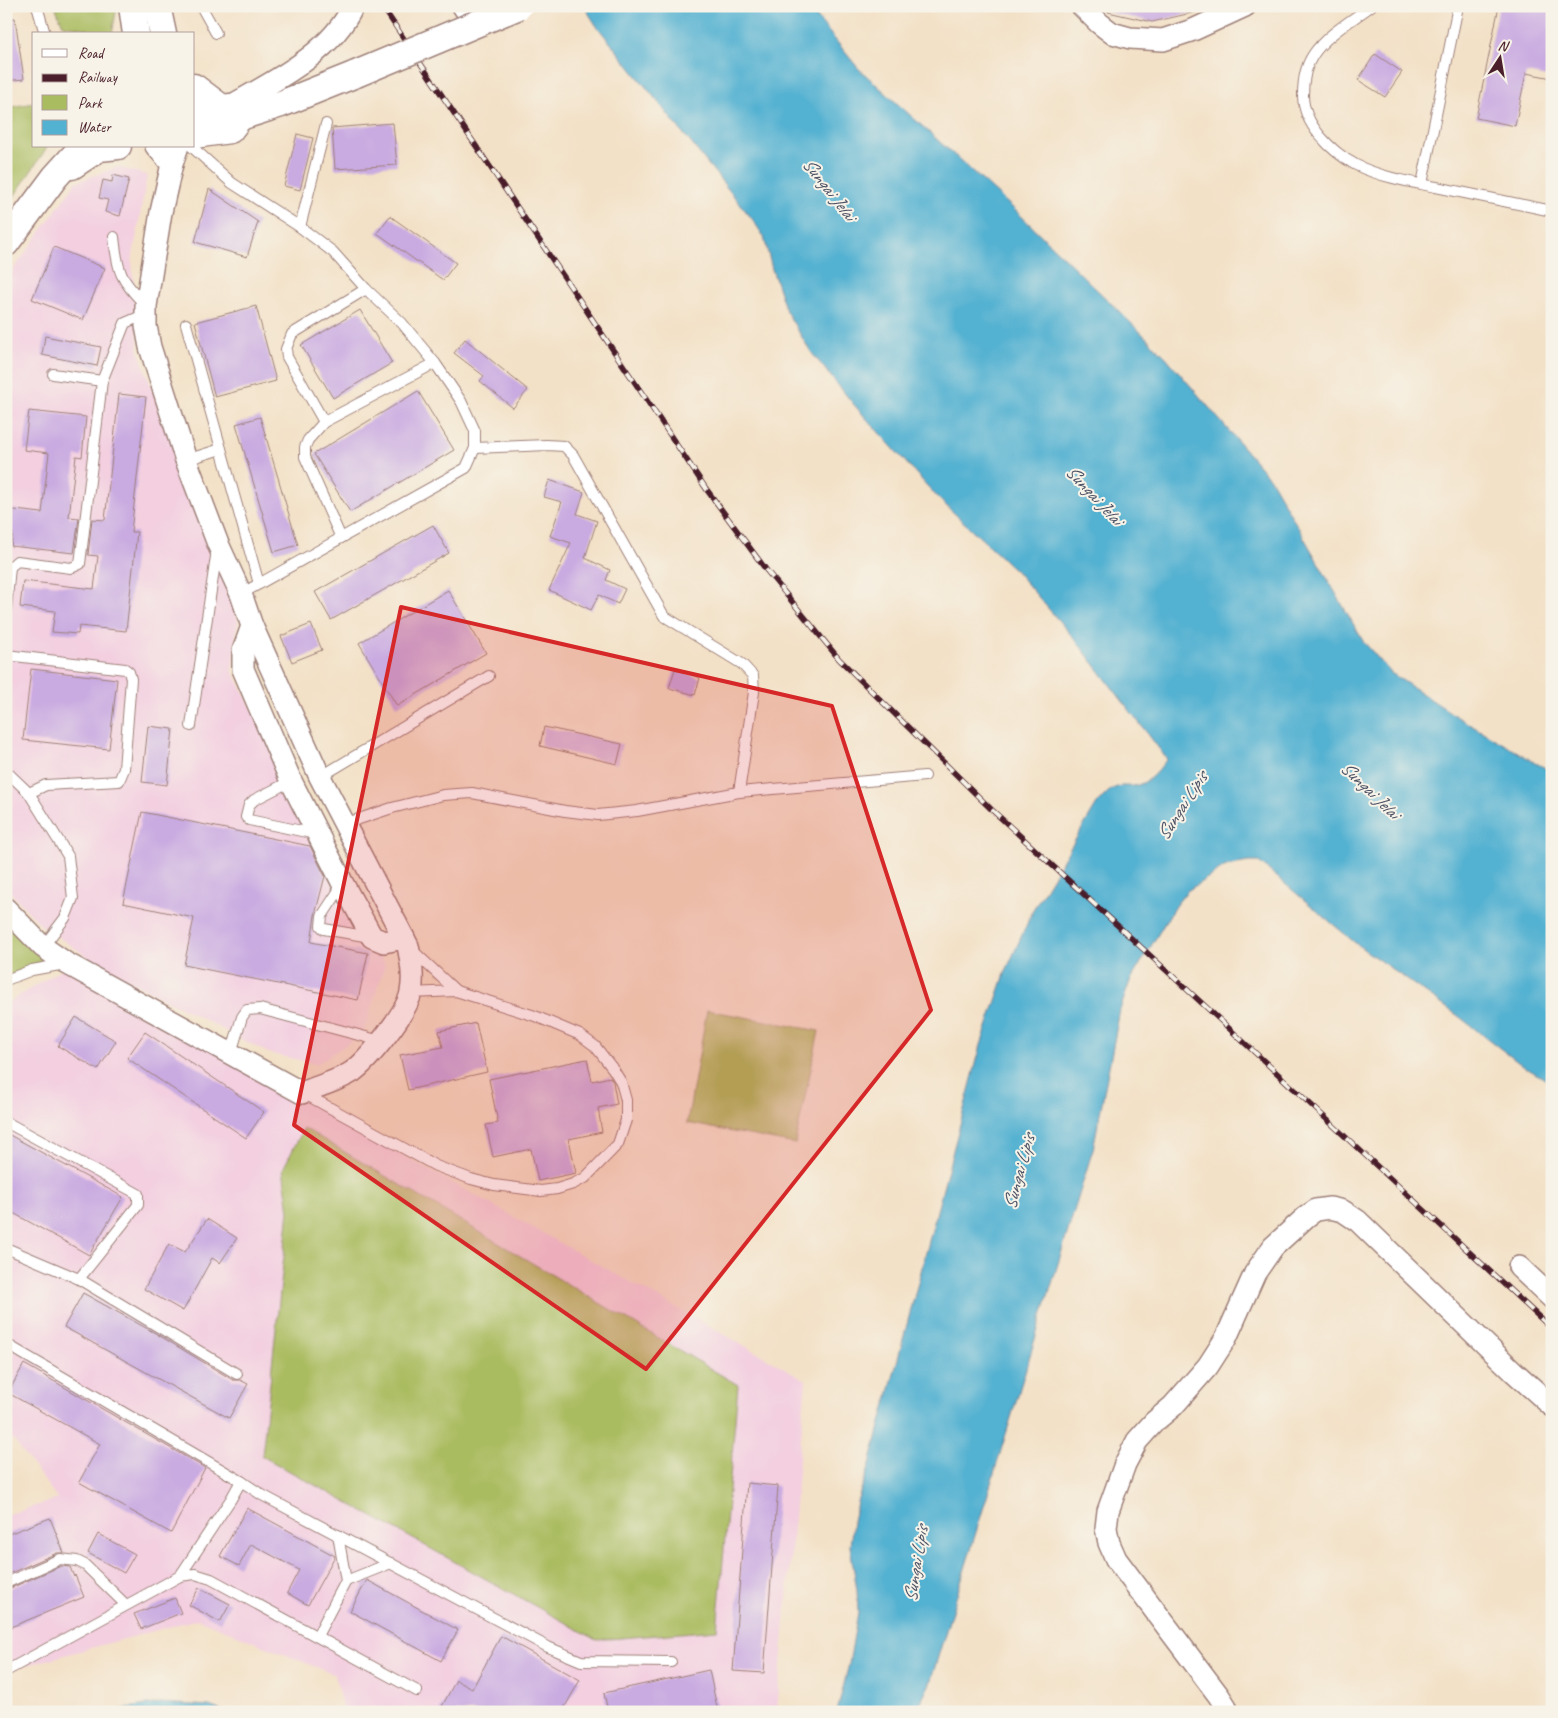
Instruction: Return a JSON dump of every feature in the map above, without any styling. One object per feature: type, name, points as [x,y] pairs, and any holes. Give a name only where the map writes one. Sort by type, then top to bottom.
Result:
[{"type":"street","points":[[157,6],[163,32]]},
{"type":"street","points":[[195,112],[230,111],[281,104],[356,74],[469,15],[519,6]]},
{"type":"street","points":[[1082,6],[1112,33],[1130,38],[1163,40],[1193,30],[1245,6]]},
{"type":"street","points":[[230,111],[310,57],[338,30],[353,8]]},
{"type":"street","points":[[195,88],[230,111]]},
{"type":"street","points":[[195,135],[230,130],[230,111]]},
{"type":"street","points":[[55,178],[73,148]]},
{"type":"street","points":[[6,243],[55,178],[81,148]]},
{"type":"street","points":[[55,178],[99,148]]},
{"type":"street","points":[[6,909],[43,947],[66,963],[302,1092],[351,1073],[364,1062],[406,1005],[411,993],[411,960],[406,942],[320,777],[252,626],[250,589],[218,544],[186,460],[150,347],[146,326],[146,310],[161,212],[175,155],[160,148]]},
{"type":"street","points":[[252,626],[243,651],[243,669],[291,782],[372,937],[384,942],[406,942]]},
{"type":"street","points":[[1227,1712],[1219,1696],[1116,1559],[1109,1543],[1106,1528],[1108,1511],[1125,1464],[1137,1441],[1154,1422],[1173,1406],[1208,1366],[1226,1338],[1255,1272],[1273,1247],[1316,1210],[1330,1208],[1343,1211],[1358,1221],[1513,1371],[1552,1406]]},
{"type":"street","points":[[1519,1267],[1552,1298]]},
{"type":"lane","points":[[37,6],[44,32]]},
{"type":"lane","points":[[202,6],[216,33]]},
{"type":"lane","points":[[1371,6],[1331,36],[1312,56],[1303,81],[1303,103],[1308,118],[1319,134],[1337,153],[1357,165],[1380,174],[1552,212]]},
{"type":"lane","points":[[1422,184],[1458,6]]},
{"type":"lane","points":[[300,226],[326,124]]},
{"type":"lane","points":[[186,324],[221,449],[250,589],[466,468],[475,448],[475,431],[461,401],[435,363],[402,323],[366,289],[333,252],[300,226],[232,183],[193,148]]},
{"type":"lane","points":[[6,609],[10,567],[17,561],[71,568],[80,564],[102,381],[125,323],[146,310],[121,276],[117,264],[114,237]]},
{"type":"lane","points":[[324,422],[287,358],[286,349],[292,334],[366,289]]},
{"type":"lane","points":[[341,538],[305,457],[305,447],[308,440],[324,422],[435,363]]},
{"type":"lane","points":[[53,374],[102,381]]},
{"type":"lane","points":[[475,448],[564,446],[573,455],[664,616],[742,664],[753,676],[754,692],[739,792]]},
{"type":"lane","points":[[186,460],[221,449]]},
{"type":"lane","points":[[192,726],[218,544]]},
{"type":"lane","points":[[6,655],[124,669],[129,672],[131,679],[124,769],[119,781],[46,785],[29,793]]},
{"type":"lane","points":[[320,777],[489,676]]},
{"type":"lane","points":[[6,771],[29,793],[68,856],[73,898],[65,918],[43,947]]},
{"type":"lane","points":[[344,824],[392,808],[443,795],[472,793],[565,811],[598,815],[637,811],[739,792],[925,776]]},
{"type":"lane","points":[[291,782],[254,800],[249,806],[246,817],[249,820],[317,834]]},
{"type":"lane","points":[[343,884],[322,916],[321,926],[324,929],[372,937]]},
{"type":"lane","points":[[406,942],[456,992]]},
{"type":"lane","points":[[6,980],[32,970],[66,963]]},
{"type":"lane","points":[[302,1092],[436,1166],[494,1185],[541,1190],[557,1189],[573,1184],[586,1178],[618,1144],[626,1120],[626,1100],[621,1082],[596,1046],[580,1035],[535,1016],[456,992],[411,993]]},
{"type":"lane","points":[[231,1053],[242,1017],[247,1010],[260,1009],[381,1040]]},
{"type":"lane","points":[[6,1122],[138,1194],[138,1205],[79,1279]]},
{"type":"lane","points":[[6,1248],[79,1279],[237,1374]]},
{"type":"lane","points":[[6,1344],[241,1481],[262,1496],[548,1647],[581,1661],[671,1662]]},
{"type":"lane","points":[[180,1576],[241,1481]]},
{"type":"lane","points":[[317,1636],[346,1581],[338,1535]]},
{"type":"lane","points":[[6,1583],[60,1559],[69,1559],[85,1566],[125,1604]]},
{"type":"lane","points":[[346,1581],[391,1563]]},
{"type":"lane","points":[[6,1671],[125,1604],[180,1576],[195,1574],[203,1576],[317,1636],[417,1691]]},
{"type":"highlighted area","points":[[401,607],[832,706],[931,1010],[646,1369],[294,1125]]},
{"type":"shaded area","points":[[118,167],[147,175],[132,261],[139,353],[238,620],[232,670],[385,965],[363,1033],[317,1064],[268,1053],[98,964],[41,925],[6,888],[6,280],[76,182]]},
{"type":"shaded area","points":[[65,967],[806,1380],[777,1712],[343,1712],[335,1675],[198,1619],[6,1671],[6,1515],[58,1499],[6,1430],[6,1004]]},
{"type":"green space","points":[[55,6],[117,6],[112,32],[86,32],[87,29],[63,25]]},
{"type":"green space","points":[[32,103],[32,148],[47,148],[6,208],[6,108]]},
{"type":"green space","points":[[6,922],[51,962],[6,976]]},
{"type":"green space","points":[[707,1010],[819,1031],[795,1144],[687,1123]]},
{"type":"green space","points":[[304,1128],[738,1385],[717,1630],[597,1640],[262,1456],[289,1211],[283,1169]]},
{"type":"water","points":[[584,6],[808,6],[858,68],[1014,209],[1165,356],[1271,480],[1363,641],[1391,673],[1462,720],[1552,772],[1552,1083],[1523,1066],[1457,1015],[1359,946],[1259,862],[1226,866],[1187,891],[1175,906],[1130,981],[1120,1010],[1093,1149],[930,1683],[916,1712],[837,1712],[849,1664],[858,1612],[857,1590],[850,1546],[858,1498],[869,1468],[981,1045],[1006,971],[1034,908],[1097,804],[1108,792],[1115,788],[1136,786],[1147,781],[1167,759],[1078,643],[1016,571],[939,499],[856,407],[811,352],[786,311],[764,237],[753,220],[596,25]]},
{"type":"water","points":[[161,1703],[209,1706],[225,1712],[115,1712],[127,1708]]},
{"type":"building","points":[[1108,6],[1195,6],[1196,12],[1152,22],[1108,12]]},
{"type":"building","points":[[1499,6],[1528,6],[1552,11],[1552,78],[1526,73],[1515,126],[1476,118]]},
{"type":"building","points":[[15,18],[24,79],[6,81],[6,19]]},
{"type":"building","points":[[1375,54],[1402,72],[1385,97],[1358,80]]},
{"type":"building","points":[[393,123],[397,165],[335,169],[332,128]]},
{"type":"building","points":[[297,134],[313,138],[300,190],[284,186]]},
{"type":"building","points":[[113,175],[129,179],[120,216],[105,212],[108,200],[99,198],[103,180],[112,182]]},
{"type":"building","points":[[209,189],[258,222],[247,257],[195,242]]},
{"type":"building","points":[[390,216],[456,263],[443,280],[377,233]]},
{"type":"building","points":[[54,247],[105,268],[83,320],[32,299]]},
{"type":"building","points":[[256,306],[276,381],[215,397],[195,322]]},
{"type":"building","points":[[360,310],[392,363],[333,398],[301,345]]},
{"type":"building","points":[[45,336],[101,347],[97,366],[42,355]]},
{"type":"building","points":[[465,339],[528,390],[513,408],[480,381],[484,376],[454,353]]},
{"type":"building","points":[[418,391],[454,450],[350,512],[314,454]]},
{"type":"building","points":[[119,394],[146,397],[131,532],[137,532],[126,631],[79,626],[78,634],[52,632],[55,611],[20,607],[23,581],[94,589],[98,556],[88,555],[92,519],[105,520]]},
{"type":"building","points":[[29,411],[86,417],[82,457],[76,456],[69,517],[79,518],[74,553],[11,546],[13,533],[6,533],[6,509],[42,513],[49,453],[24,450]]},
{"type":"building","points":[[260,417],[298,545],[274,552],[236,424]]},
{"type":"building","points":[[549,480],[584,492],[577,514],[597,521],[585,558],[610,570],[606,580],[625,589],[618,604],[599,595],[591,610],[549,590],[571,543],[550,536],[562,502],[544,497]]},
{"type":"building","points":[[433,525],[449,553],[331,620],[315,592]]},
{"type":"building","points":[[448,590],[486,653],[397,706],[359,643]]},
{"type":"building","points":[[311,624],[322,650],[292,662],[281,636]]},
{"type":"building","points":[[31,669],[117,679],[109,749],[23,740]]},
{"type":"building","points":[[675,669],[700,678],[695,695],[669,688]]},
{"type":"building","points":[[148,726],[173,729],[167,785],[142,782]]},
{"type":"building","points":[[544,727],[622,744],[617,764],[540,746]]},
{"type":"building","points":[[142,812],[310,846],[325,876],[315,915],[311,942],[368,953],[358,1000],[184,965],[194,918],[123,903]]},
{"type":"building","points":[[76,1017],[116,1041],[98,1070],[58,1046]]},
{"type":"building","points":[[476,1023],[487,1072],[408,1090],[400,1055],[443,1047],[439,1031]]},
{"type":"building","points":[[145,1032],[264,1112],[246,1138],[127,1058]]},
{"type":"building","points":[[587,1059],[592,1081],[610,1077],[613,1082],[617,1104],[598,1108],[602,1132],[569,1139],[576,1173],[538,1181],[531,1149],[493,1157],[486,1125],[498,1123],[489,1079]]},
{"type":"building","points":[[6,1133],[123,1197],[89,1255],[6,1209]]},
{"type":"building","points":[[207,1219],[237,1238],[220,1263],[212,1258],[183,1311],[144,1289],[169,1244],[185,1252]]},
{"type":"building","points":[[83,1293],[155,1333],[233,1380],[240,1380],[248,1384],[229,1418],[64,1327]]},
{"type":"building","points":[[24,1364],[205,1468],[171,1533],[79,1482],[100,1444],[8,1393]]},
{"type":"building","points":[[747,1483],[778,1486],[764,1673],[733,1671]]},
{"type":"building","points":[[247,1508],[335,1556],[308,1605],[287,1593],[299,1570],[251,1544],[239,1566],[220,1556]]},
{"type":"building","points":[[50,1518],[64,1553],[57,1553],[6,1575],[6,1535]]},
{"type":"building","points":[[98,1534],[135,1554],[124,1573],[88,1553]]},
{"type":"building","points":[[61,1566],[70,1567],[84,1597],[6,1629],[6,1590]]},
{"type":"building","points":[[367,1580],[458,1630],[441,1661],[350,1611]]},
{"type":"building","points":[[199,1588],[230,1604],[220,1622],[189,1605]]},
{"type":"building","points":[[175,1598],[181,1613],[141,1629],[134,1614]]},
{"type":"building","points":[[501,1636],[580,1680],[562,1712],[439,1712],[456,1680],[472,1689]]},
{"type":"building","points":[[709,1670],[718,1712],[608,1712],[604,1693]]},
{"type":"railway","points":[[382,6],[707,490],[767,571],[839,659],[991,809],[1552,1329]]},
{"type":"water label","name":"Sungai Jelai","points":[[829,189]]},
{"type":"water label","name":"Sungai Jelai","points":[[1094,495]]},
{"type":"water label","name":"Sungai Jelai","points":[[1370,790]]},
{"type":"water label","name":"Sungai Lipis","points":[[1182,806]]},
{"type":"water label","name":"Sungai Lipis","points":[[1019,1172]]},
{"type":"water label","name":"Sungai Lipis","points":[[916,1564]]}]
